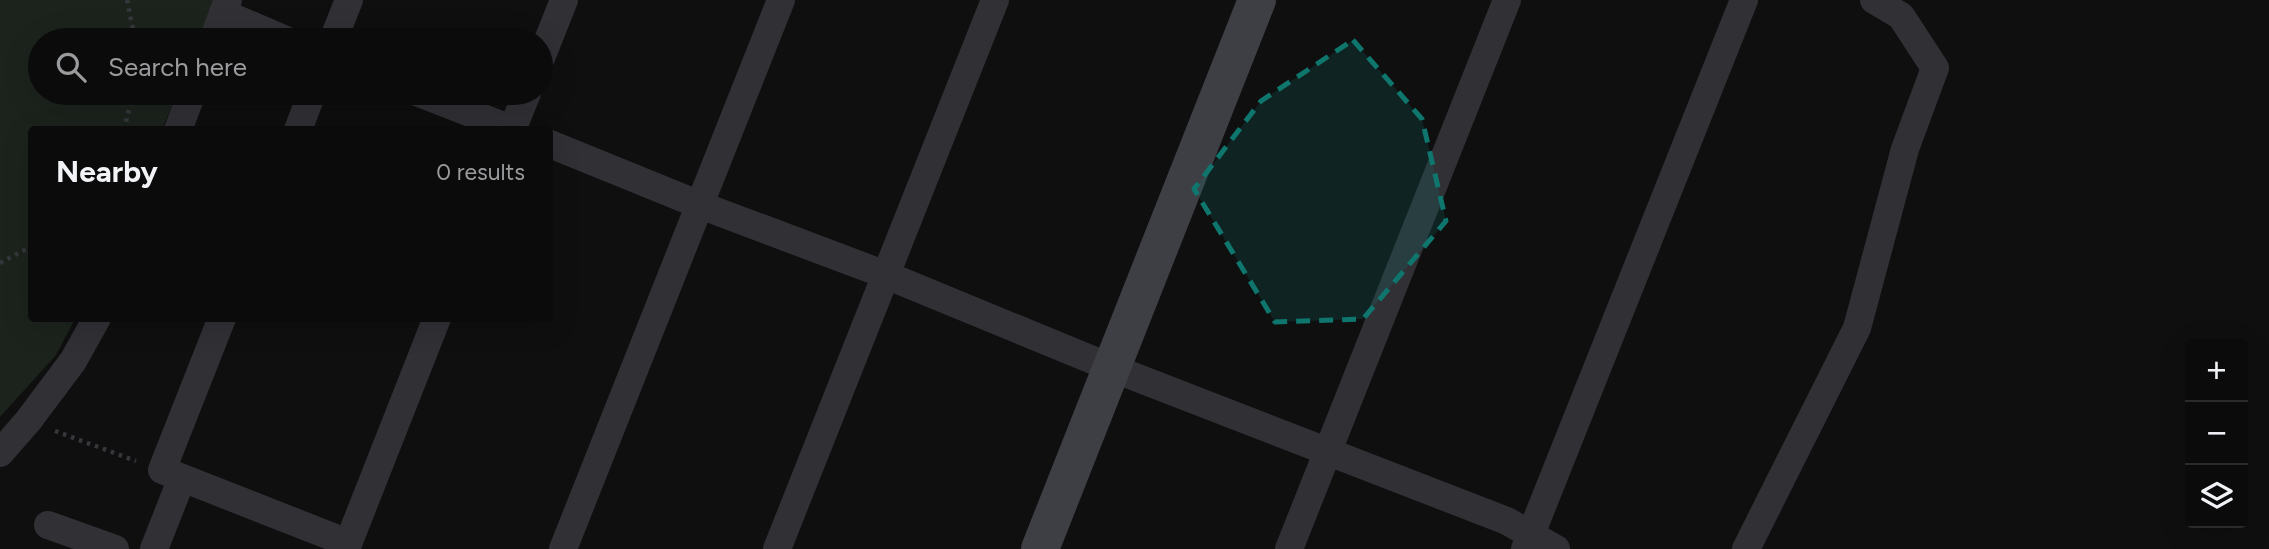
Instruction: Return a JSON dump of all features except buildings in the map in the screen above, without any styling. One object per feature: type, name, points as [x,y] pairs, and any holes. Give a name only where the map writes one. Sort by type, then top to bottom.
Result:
[{"type":"street","points":[[338,28],[349,0]]},
{"type":"street","points":[[553,28],[564,0]]},
{"type":"street","points":[[563,549],[781,0]]},
{"type":"street","points":[[778,549],[995,0]]},
{"type":"street","points":[[1040,549],[1257,0]]},
{"type":"street","points":[[1289,549],[1507,0]]},
{"type":"street","points":[[1528,541],[1744,0]]},
{"type":"street","points":[[1746,549],[1857,328],[1905,149],[1934,68],[1901,16],[1874,0]]},
{"type":"street","points":[[217,28],[225,7],[264,28]]},
{"type":"street","points":[[179,126],[187,105]]},
{"type":"street","points":[[300,126],[307,105]]},
{"type":"street","points":[[450,105],[505,126]]},
{"type":"street","points":[[514,126],[522,105]]},
{"type":"street","points":[[553,145],[699,205],[886,275],[1112,368],[1507,521],[1528,541],[1556,549]]},
{"type":"street","points":[[0,453],[73,361],[95,322]]},
{"type":"street","points":[[154,549],[172,474],[221,322]]},
{"type":"street","points":[[172,474],[347,546],[435,322]]},
{"type":"street","points":[[48,525],[116,549]]},
{"type":"path","points":[[127,0],[133,28]]},
{"type":"path","points":[[125,126],[130,105]]},
{"type":"path","points":[[0,262],[28,248]]},
{"type":"path","points":[[28,421],[172,474]]},
{"type":"highlighted area","points":[[1353,40],[1422,119],[1446,221],[1363,319],[1275,322],[1194,189],[1261,101]]},
{"type":"shaded area","points":[[0,0],[217,0],[205,28],[28,28],[28,105],[173,105],[163,126],[28,126],[28,322],[73,322],[56,355],[0,417]]}]
